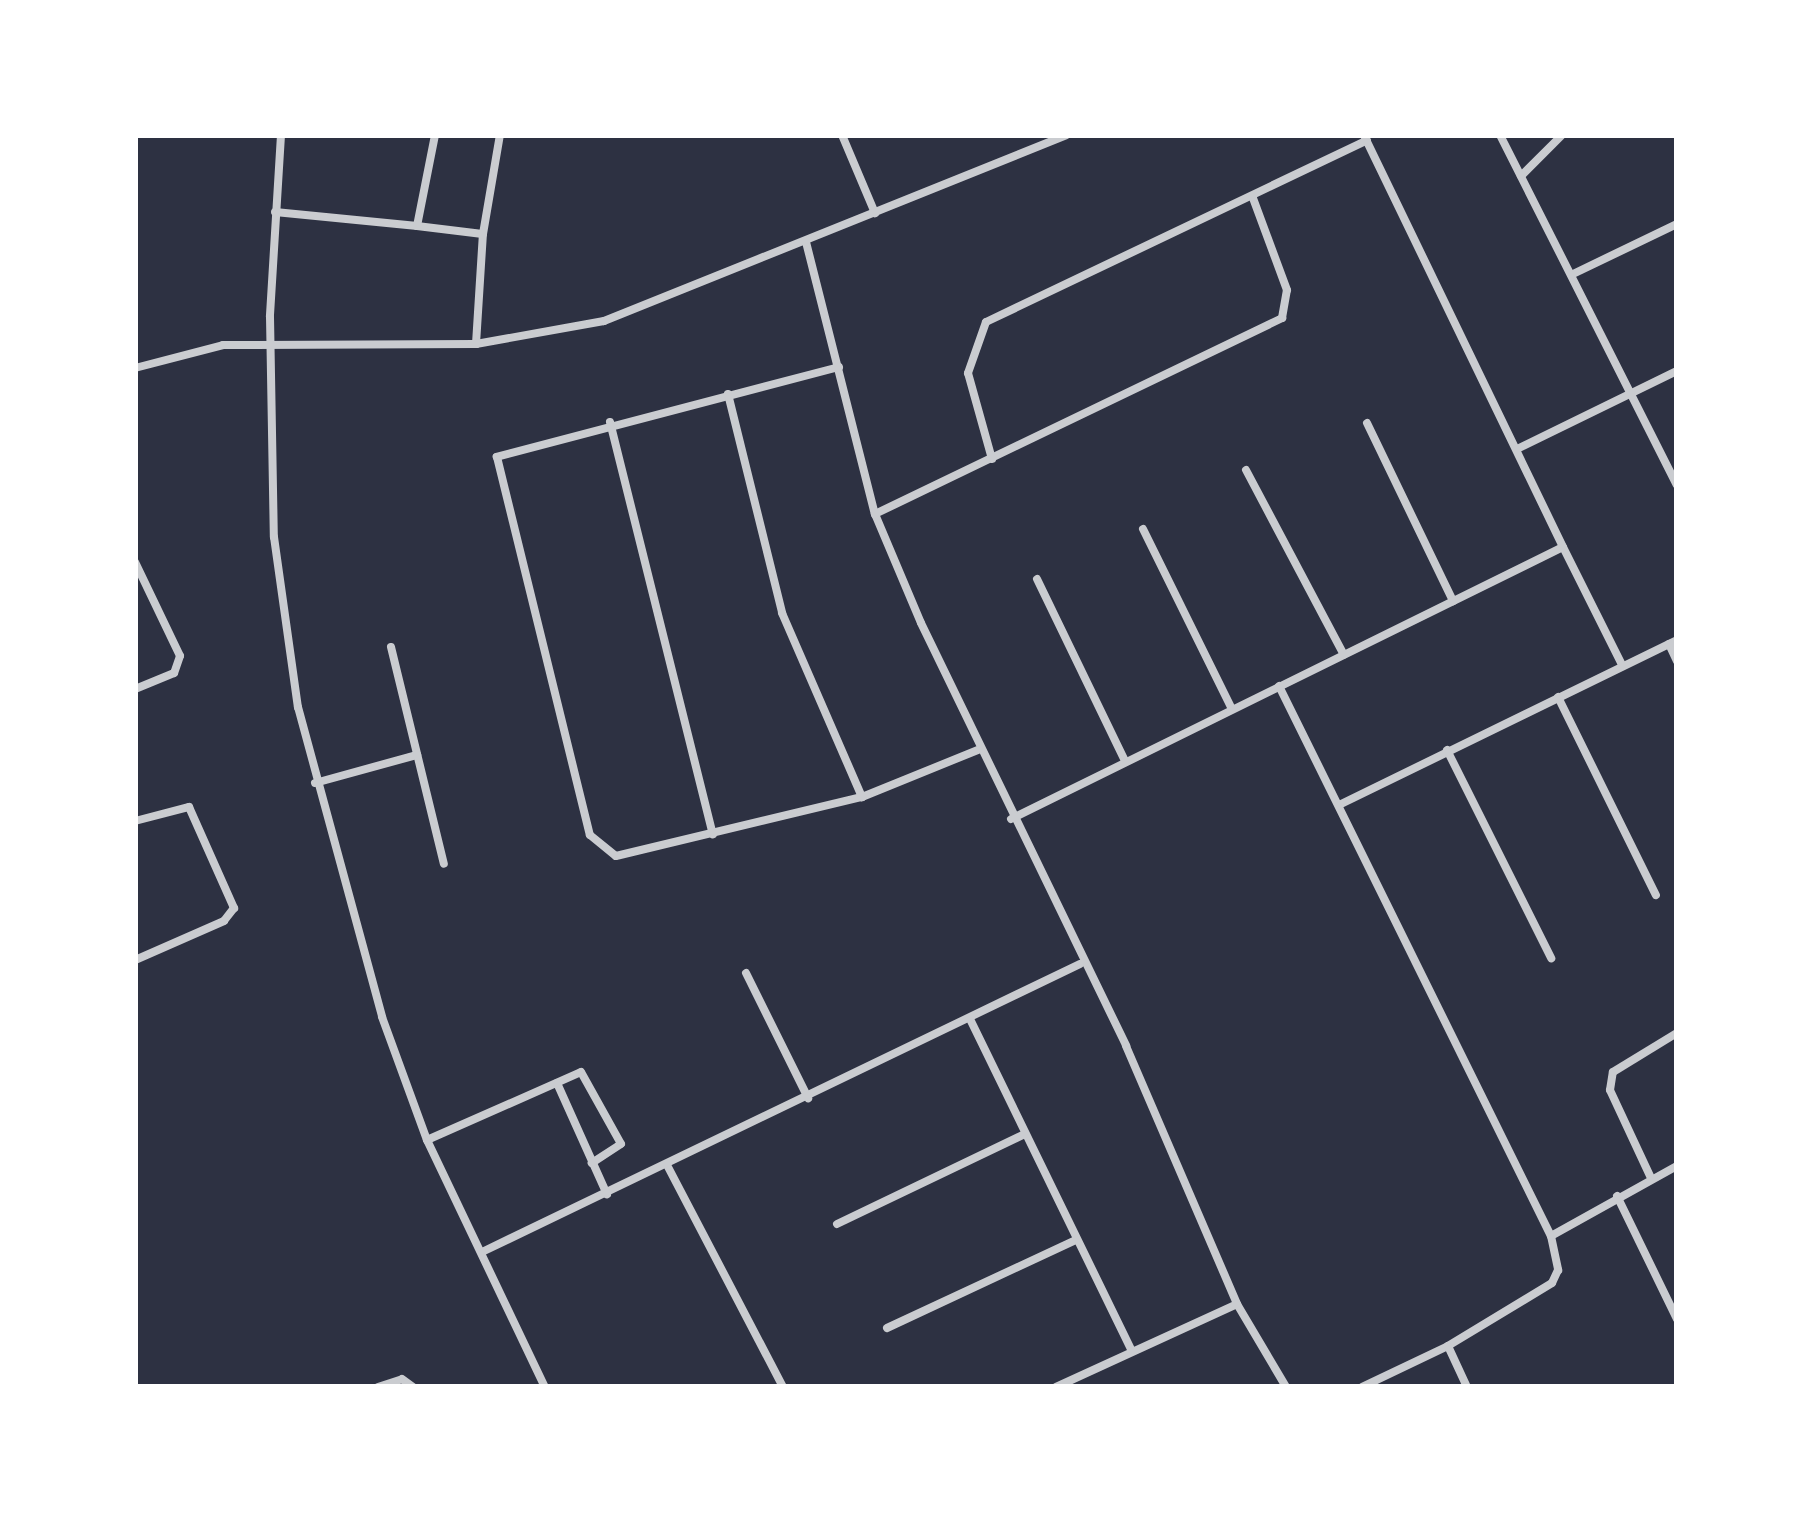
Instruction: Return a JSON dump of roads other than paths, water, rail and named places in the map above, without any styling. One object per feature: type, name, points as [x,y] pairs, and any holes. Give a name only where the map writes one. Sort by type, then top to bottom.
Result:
[{"type":"street","points":[[281,135],[272,342],[274,537],[314,784],[358,944],[427,1140],[545,1387]]},
{"type":"street","points":[[417,226],[435,135]]},
{"type":"street","points":[[476,344],[484,233],[500,135]]},
{"type":"street","points":[[842,135],[874,213]]},
{"type":"street","points":[[135,368],[180,351],[272,342],[476,344],[604,321],[1066,135]]},
{"type":"street","points":[[1500,135],[1677,485]]},
{"type":"street","points":[[1520,176],[1562,135]]},
{"type":"street","points":[[992,459],[968,373],[986,322],[1253,198],[1365,138],[1622,665]]},
{"type":"street","points":[[875,514],[1282,318],[1287,290],[1253,198]]},
{"type":"street","points":[[275,212],[484,233]]},
{"type":"street","points":[[1573,274],[1677,224]]},
{"type":"street","points":[[806,242],[875,514],[978,750],[1080,964],[1126,1046],[1237,1304],[1286,1387]]},
{"type":"street","points":[[839,367],[502,452],[495,464],[594,844],[616,856],[713,835],[862,797],[978,750]]},
{"type":"street","points":[[1517,449],[1677,371]]},
{"type":"street","points":[[728,394],[782,613],[862,797]]},
{"type":"street","points":[[610,422],[713,835]]},
{"type":"street","points":[[1366,423],[1453,601]]},
{"type":"street","points":[[1246,470],[1344,655]]},
{"type":"street","points":[[1143,529],[1232,709]]},
{"type":"street","points":[[1011,819],[1563,547]]},
{"type":"street","points":[[135,562],[146,572],[180,656],[174,673],[135,689]]},
{"type":"street","points":[[1037,579],[1125,761]]},
{"type":"street","points":[[1339,806],[1673,642],[1677,661]]},
{"type":"street","points":[[391,647],[444,864]]},
{"type":"street","points":[[1280,686],[1551,1236],[1558,1270],[1552,1283],[1448,1346],[1362,1387]]},
{"type":"street","points":[[1558,697],[1656,895]]},
{"type":"street","points":[[1447,751],[1551,958]]},
{"type":"street","points":[[314,784],[417,755]]},
{"type":"street","points":[[135,821],[189,807],[234,908],[224,921],[135,960]]},
{"type":"street","points":[[482,1252],[1080,964]]},
{"type":"street","points":[[746,973],[808,1098]]},
{"type":"street","points":[[970,1019],[1132,1351]]},
{"type":"street","points":[[1651,1178],[1610,1090],[1613,1072],[1677,1033]]},
{"type":"street","points":[[427,1140],[557,1083],[587,1075],[621,1144],[592,1163]]},
{"type":"street","points":[[557,1083],[607,1194]]},
{"type":"street","points":[[837,1224],[1025,1134]]},
{"type":"street","points":[[667,1165],[783,1387]]},
{"type":"street","points":[[1551,1236],[1677,1166]]},
{"type":"street","points":[[1617,1196],[1677,1319]]},
{"type":"street","points":[[887,1328],[1076,1240]]},
{"type":"street","points":[[1056,1387],[1237,1304]]},
{"type":"street","points":[[1448,1346],[1467,1387]]},
{"type":"street","points":[[378,1387],[402,1379],[412,1387]]}]
